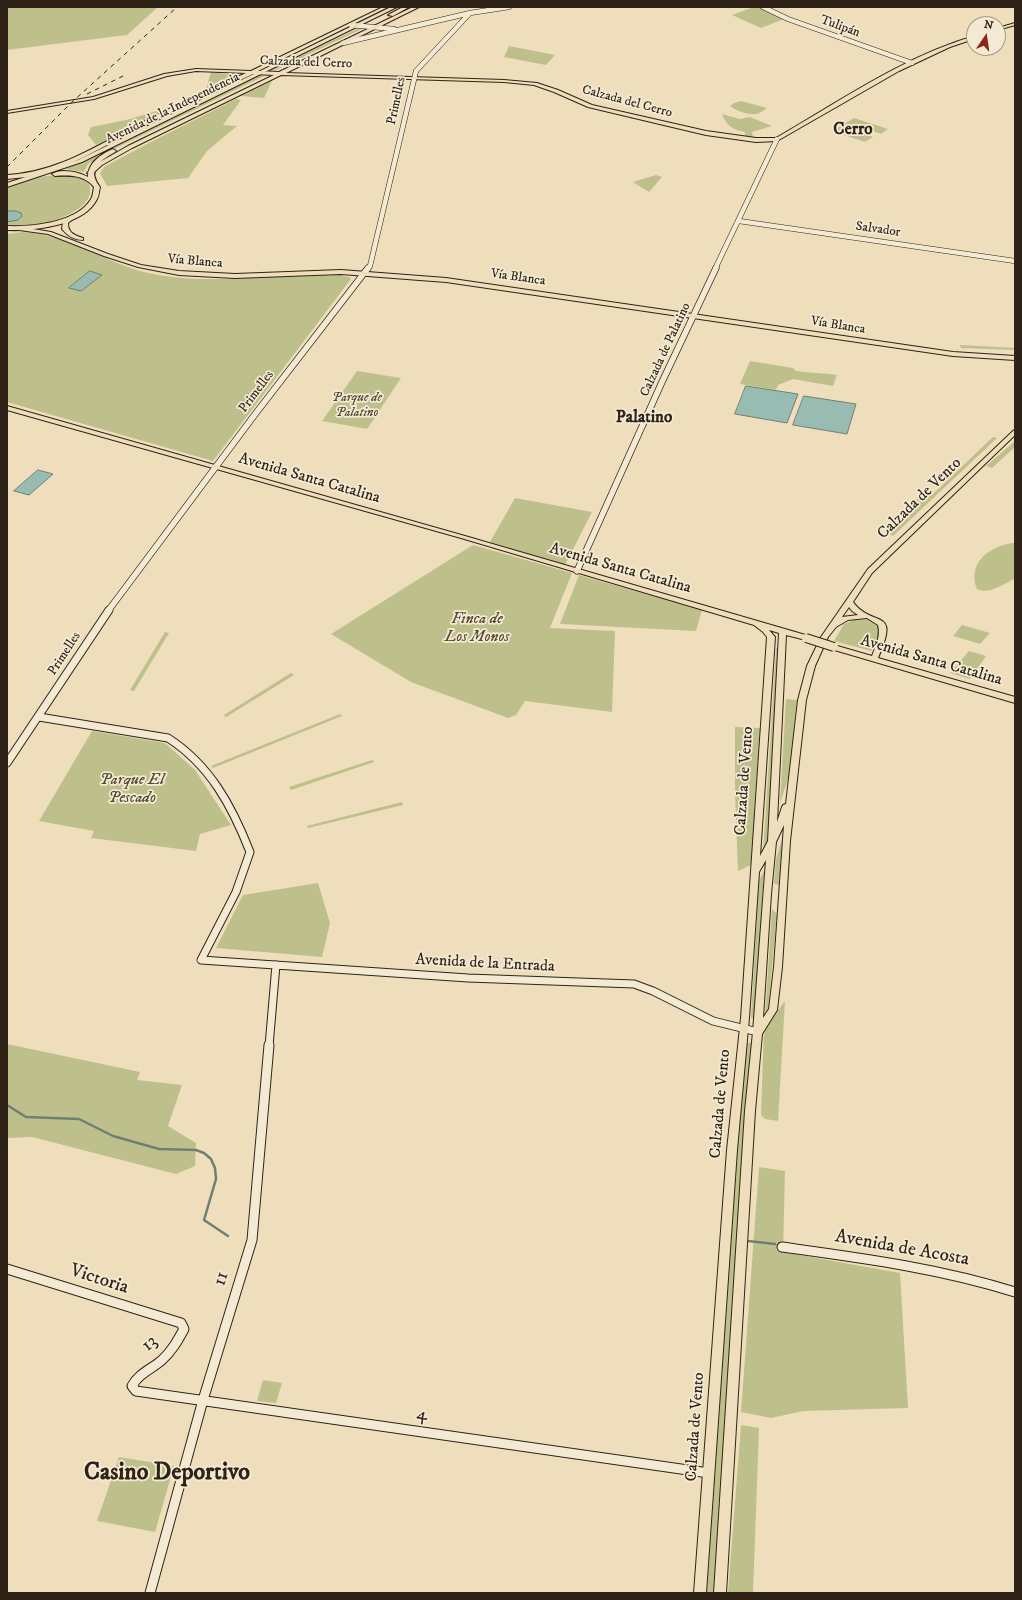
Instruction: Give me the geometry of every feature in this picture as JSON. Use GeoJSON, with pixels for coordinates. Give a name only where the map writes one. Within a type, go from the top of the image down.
{"type":"FeatureCollection","features":[{"type":"Feature","properties":{"kind":"highway"},"geometry":{"type":"LineString","coordinates":[[7,185],[26,177],[76,163],[116,142],[395,7]]}},
{"type":"Feature","properties":{"kind":"highway","name":"Avenida de la Independencia"},"geometry":{"type":"LineString","coordinates":[[90,173],[94,164],[112,151],[272,73],[373,26],[407,7]]}},
{"type":"Feature","properties":{"kind":"highway"},"geometry":{"type":"LineString","coordinates":[[190,102],[216,94]]}},
{"type":"Feature","properties":{"kind":"highway"},"geometry":{"type":"LineString","coordinates":[[116,142],[147,122]]}},
{"type":"Feature","properties":{"kind":"highway"},"geometry":{"type":"LineString","coordinates":[[7,230],[43,226],[72,217],[84,210],[94,199],[97,189],[90,173]]}},
{"type":"Feature","properties":{"kind":"highway"},"geometry":{"type":"LineString","coordinates":[[26,177],[45,174],[72,174],[84,177],[93,182]]}},
{"type":"Feature","properties":{"kind":"main road"},"geometry":{"type":"LineString","coordinates":[[7,177],[26,177],[70,161],[147,122],[386,7]]}},
{"type":"Feature","properties":{"kind":"main road","name":"Avenida de la Independencia"},"geometry":{"type":"LineString","coordinates":[[90,173],[100,164],[344,43],[373,26],[386,22],[417,7]]}},
{"type":"Feature","properties":{"kind":"main road"},"geometry":{"type":"LineString","coordinates":[[386,22],[386,26],[390,29]]}},
{"type":"Feature","properties":{"kind":"main road"},"geometry":{"type":"LineString","coordinates":[[776,141],[912,63],[931,53],[966,40]]}},
{"type":"Feature","properties":{"kind":"main road","name":"Calzada del Cerro"},"geometry":{"type":"LineString","coordinates":[[7,112],[88,99],[174,74],[205,70],[280,74],[504,81],[535,84],[556,91],[590,106],[706,133],[776,141]]}},
{"type":"Feature","properties":{"kind":"main road"},"geometry":{"type":"LineString","coordinates":[[231,71],[237,74],[238,78]]}},
{"type":"Feature","properties":{"kind":"main road","name":"Vía Blanca"},"geometry":{"type":"LineString","coordinates":[[72,217],[66,221],[64,226],[70,235],[115,253],[162,266],[222,272],[306,269],[366,271],[473,283],[947,349],[1015,353]]}},
{"type":"Feature","properties":{"kind":"main road","name":"Vía Blanca"},"geometry":{"type":"LineString","coordinates":[[21,229],[49,234],[140,266],[179,273],[234,276],[366,271]]}},
{"type":"Feature","properties":{"kind":"main road","name":"Vía Blanca"},"geometry":{"type":"LineString","coordinates":[[695,314],[945,353],[1015,358]]}},
{"type":"Feature","properties":{"kind":"main road","name":"Avenida Santa Catalina"},"geometry":{"type":"LineString","coordinates":[[7,404],[1015,700]]}},
{"type":"Feature","properties":{"kind":"main road","name":"Avenida Santa Catalina"},"geometry":{"type":"LineString","coordinates":[[7,408],[208,466],[216,466]]}},
{"type":"Feature","properties":{"kind":"main road","name":"Calzada de Vento"},"geometry":{"type":"LineString","coordinates":[[758,1032],[773,1010],[778,967],[786,841],[802,700],[806,680],[811,666],[832,626],[870,571],[889,551],[1015,432]]}},
{"type":"Feature","properties":{"kind":"main road"},"geometry":{"type":"LineString","coordinates":[[849,602],[851,608],[878,619],[881,623],[884,634],[874,658]]}},
{"type":"Feature","properties":{"kind":"main road"},"geometry":{"type":"LineString","coordinates":[[832,626],[846,618],[858,617],[874,620],[883,628]]}},
{"type":"Feature","properties":{"kind":"main road"},"geometry":{"type":"LineString","coordinates":[[757,624],[766,630],[771,636],[778,632],[783,632]]}},
{"type":"Feature","properties":{"kind":"main road","name":"Calzada de Vento"},"geometry":{"type":"LineString","coordinates":[[720,1593],[750,1111],[758,1032],[772,841],[783,632]]}},
{"type":"Feature","properties":{"kind":"main road","name":"Calzada de Vento"},"geometry":{"type":"LineString","coordinates":[[700,1593],[732,1150],[744,1030],[771,636]]}},
{"type":"Feature","properties":{"kind":"main road"},"geometry":{"type":"LineString","coordinates":[[755,872],[783,818],[794,779]]}},
{"type":"Feature","properties":{"kind":"street"},"geometry":{"type":"LineString","coordinates":[[344,43],[470,14],[509,7]]}},
{"type":"Feature","properties":{"kind":"street","name":"Tulipán"},"geometry":{"type":"LineString","coordinates":[[763,7],[788,19],[912,63]]}},
{"type":"Feature","properties":{"kind":"street","name":"Primelles"},"geometry":{"type":"LineString","coordinates":[[7,763],[106,614],[216,466],[370,266],[415,78],[419,68],[470,14]]}},
{"type":"Feature","properties":{"kind":"street"},"geometry":{"type":"LineString","coordinates":[[351,25],[373,26],[390,29],[408,28]]}},
{"type":"Feature","properties":{"kind":"street","name":"Calzada de Palatino"},"geometry":{"type":"LineString","coordinates":[[577,571],[662,382],[776,141]]}},
{"type":"Feature","properties":{"kind":"street","name":"Salvador"},"geometry":{"type":"LineString","coordinates":[[739,221],[1015,261]]}},
{"type":"Feature","properties":{"kind":"street","name":"Avenida de la Entrada"},"geometry":{"type":"LineString","coordinates":[[39,717],[168,738],[177,743],[206,770],[234,814],[250,852],[236,892],[201,960],[468,978],[634,984],[646,987],[661,994],[706,1019],[720,1024],[758,1032]]}},
{"type":"Feature","properties":{"kind":"street","name":"11"},"geometry":{"type":"LineString","coordinates":[[150,1593],[203,1400],[252,1240],[276,965]]}},
{"type":"Feature","properties":{"kind":"street","name":"Avenida de Acosta"},"geometry":{"type":"LineString","coordinates":[[782,1247],[908,1266],[967,1277],[982,1280],[1015,1292]]}},
{"type":"Feature","properties":{"kind":"street","name":"Victoria"},"geometry":{"type":"LineString","coordinates":[[7,1269],[181,1323]]}},
{"type":"Feature","properties":{"kind":"street","name":"13"},"geometry":{"type":"LineString","coordinates":[[132,1386],[139,1375],[161,1361],[171,1350],[184,1329],[181,1323]]}},
{"type":"Feature","properties":{"kind":"street","name":"4"},"geometry":{"type":"LineString","coordinates":[[132,1386],[136,1391],[145,1394],[203,1400],[708,1473]]}},
{"type":"Feature","properties":{"kind":"green space"},"geometry":{"type":"Polygon","coordinates":[[[7,7],[158,7],[127,35],[7,50],[7,7]]]}},
{"type":"Feature","properties":{"kind":"green space"},"geometry":{"type":"Polygon","coordinates":[[[754,7],[760,7],[784,19],[761,28],[732,15],[754,7]]]}},
{"type":"Feature","properties":{"kind":"green space"},"geometry":{"type":"Polygon","coordinates":[[[361,27],[366,27],[278,69],[268,71],[361,27]]]}},
{"type":"Feature","properties":{"kind":"green space"},"geometry":{"type":"Polygon","coordinates":[[[509,46],[555,55],[546,65],[504,57],[509,46]]]}},
{"type":"Feature","properties":{"kind":"green space"},"geometry":{"type":"Polygon","coordinates":[[[211,72],[233,75],[234,77],[206,89],[211,72]]]}},
{"type":"Feature","properties":{"kind":"green space"},"geometry":{"type":"Polygon","coordinates":[[[259,75],[264,76],[114,149],[88,164],[84,172],[65,169],[89,160],[259,75]]]}},
{"type":"Feature","properties":{"kind":"green space"},"geometry":{"type":"Polygon","coordinates":[[[270,76],[272,77],[118,150],[137,140],[270,76]]]}},
{"type":"Feature","properties":{"kind":"green space"},"geometry":{"type":"Polygon","coordinates":[[[272,81],[264,98],[241,96],[272,81]]]}},
{"type":"Feature","properties":{"kind":"green space"},"geometry":{"type":"Polygon","coordinates":[[[236,99],[241,100],[223,125],[237,126],[207,151],[188,178],[107,186],[100,173],[104,167],[236,99]]]}},
{"type":"Feature","properties":{"kind":"green space"},"geometry":{"type":"Polygon","coordinates":[[[741,101],[767,108],[760,113],[748,114],[736,110],[730,106],[741,101]]]}},
{"type":"Feature","properties":{"kind":"green space"},"geometry":{"type":"Polygon","coordinates":[[[177,105],[96,145],[88,135],[91,127],[126,120],[177,105]]]}},
{"type":"Feature","properties":{"kind":"green space"},"geometry":{"type":"Polygon","coordinates":[[[722,114],[740,119],[750,117],[772,126],[752,132],[753,137],[745,136],[745,132],[737,130],[728,124],[722,114]]]}},
{"type":"Feature","properties":{"kind":"green space"},"geometry":{"type":"Polygon","coordinates":[[[854,118],[888,129],[881,134],[866,129],[860,132],[873,137],[865,142],[832,131],[854,118]]]}},
{"type":"Feature","properties":{"kind":"green space"},"geometry":{"type":"Polygon","coordinates":[[[61,175],[81,178],[89,184],[90,193],[87,201],[81,207],[72,213],[52,221],[32,226],[7,225],[7,187],[35,177],[61,175]]]}},
{"type":"Feature","properties":{"kind":"green space"},"geometry":{"type":"Polygon","coordinates":[[[656,175],[662,177],[649,192],[633,182],[656,175]]]}},
{"type":"Feature","properties":{"kind":"green space"},"geometry":{"type":"Polygon","coordinates":[[[23,232],[54,238],[129,267],[159,275],[190,279],[206,279],[339,275],[349,277],[351,279],[213,461],[7,402],[7,234],[23,232]]]}},
{"type":"Feature","properties":{"kind":"green space"},"geometry":{"type":"Polygon","coordinates":[[[960,345],[1015,348],[1014,350],[961,348],[960,345]]]}},
{"type":"Feature","properties":{"kind":"green space"},"geometry":{"type":"Polygon","coordinates":[[[750,361],[793,368],[796,371],[837,375],[833,386],[793,379],[778,385],[776,390],[740,384],[750,361]]]}},
{"type":"Feature","properties":{"kind":"green space","name":"Parque de Palatino"},"geometry":{"type":"Polygon","coordinates":[[[357,371],[401,378],[367,429],[322,421],[357,371]]]}},
{"type":"Feature","properties":{"kind":"green space"},"geometry":{"type":"Polygon","coordinates":[[[993,437],[997,438],[893,536],[885,531],[894,523],[891,519],[907,508],[915,507],[919,493],[932,495],[993,437]]]}},
{"type":"Feature","properties":{"kind":"green space"},"geometry":{"type":"Polygon","coordinates":[[[1015,441],[1015,447],[992,468],[986,466],[1015,441]]]}},
{"type":"Feature","properties":{"kind":"green space"},"geometry":{"type":"Polygon","coordinates":[[[515,498],[592,512],[565,565],[490,542],[515,498]]]}},
{"type":"Feature","properties":{"kind":"green space"},"geometry":{"type":"Polygon","coordinates":[[[1015,543],[1014,579],[991,590],[986,591],[977,589],[975,572],[977,565],[982,558],[995,548],[1015,543]]]}},
{"type":"Feature","properties":{"kind":"green space","name":"Finca de Los Monos"},"geometry":{"type":"Polygon","coordinates":[[[473,545],[572,573],[550,628],[615,631],[612,712],[525,701],[516,715],[508,718],[411,682],[331,634],[473,545]]]}},
{"type":"Feature","properties":{"kind":"green space"},"geometry":{"type":"Polygon","coordinates":[[[579,575],[702,610],[696,631],[560,624],[579,575]]]}},
{"type":"Feature","properties":{"kind":"green space"},"geometry":{"type":"Polygon","coordinates":[[[857,619],[869,620],[878,626],[878,640],[876,646],[871,651],[834,641],[844,624],[857,619]]]}},
{"type":"Feature","properties":{"kind":"green space"},"geometry":{"type":"Polygon","coordinates":[[[962,625],[990,633],[980,644],[953,636],[962,625]]]}},
{"type":"Feature","properties":{"kind":"green space"},"geometry":{"type":"Polygon","coordinates":[[[165,632],[169,633],[134,691],[130,690],[165,632]]]}},
{"type":"Feature","properties":{"kind":"green space"},"geometry":{"type":"Polygon","coordinates":[[[778,645],[768,841],[763,854],[776,649],[778,645]]]}},
{"type":"Feature","properties":{"kind":"green space"},"geometry":{"type":"Polygon","coordinates":[[[969,651],[986,656],[970,679],[950,673],[969,651]]]}},
{"type":"Feature","properties":{"kind":"green space"},"geometry":{"type":"Polygon","coordinates":[[[291,673],[294,675],[226,717],[224,715],[291,673]]]}},
{"type":"Feature","properties":{"kind":"green space"},"geometry":{"type":"Polygon","coordinates":[[[786,699],[797,700],[789,776],[780,803],[786,699]]]}},
{"type":"Feature","properties":{"kind":"green space"},"geometry":{"type":"Polygon","coordinates":[[[340,714],[342,716],[213,768],[211,766],[340,714]]]}},
{"type":"Feature","properties":{"kind":"green space"},"geometry":{"type":"Polygon","coordinates":[[[735,727],[760,728],[751,865],[738,871],[735,793],[735,727]]]}},
{"type":"Feature","properties":{"kind":"green space","name":"Parque El Pescado"},"geometry":{"type":"Polygon","coordinates":[[[92,731],[165,743],[195,770],[231,825],[200,834],[196,851],[91,838],[94,831],[39,821],[92,731]]]}},
{"type":"Feature","properties":{"kind":"green space"},"geometry":{"type":"Polygon","coordinates":[[[372,760],[374,762],[291,790],[289,787],[372,760]]]}},
{"type":"Feature","properties":{"kind":"green space"},"geometry":{"type":"Polygon","coordinates":[[[402,802],[403,805],[308,828],[307,826],[402,802]]]}},
{"type":"Feature","properties":{"kind":"green space"},"geometry":{"type":"Polygon","coordinates":[[[782,839],[780,886],[774,883],[776,859],[782,839]]]}},
{"type":"Feature","properties":{"kind":"green space"},"geometry":{"type":"Polygon","coordinates":[[[764,871],[756,1018],[751,1018],[759,880],[764,871]]]}},
{"type":"Feature","properties":{"kind":"green space"},"geometry":{"type":"Polygon","coordinates":[[[318,883],[330,923],[322,957],[216,948],[243,895],[318,883]]]}},
{"type":"Feature","properties":{"kind":"green space"},"geometry":{"type":"Polygon","coordinates":[[[772,909],[777,914],[768,1010],[765,1016],[772,909]]]}},
{"type":"Feature","properties":{"kind":"green space"},"geometry":{"type":"Polygon","coordinates":[[[785,1001],[778,1121],[765,1119],[761,1115],[764,1029],[785,1001]]]}},
{"type":"Feature","properties":{"kind":"green space"},"geometry":{"type":"Polygon","coordinates":[[[751,1043],[752,1045],[716,1593],[706,1593],[744,1056],[746,1044],[751,1043]]]}},
{"type":"Feature","properties":{"kind":"green space"},"geometry":{"type":"Polygon","coordinates":[[[7,1044],[140,1072],[137,1080],[182,1085],[168,1126],[196,1143],[195,1166],[176,1174],[32,1137],[7,1138],[7,1044]]]}},
{"type":"Feature","properties":{"kind":"green space"},"geometry":{"type":"Polygon","coordinates":[[[759,1167],[785,1171],[783,1252],[900,1273],[908,1408],[803,1411],[771,1418],[741,1412],[759,1167]]]}},
{"type":"Feature","properties":{"kind":"green space"},"geometry":{"type":"Polygon","coordinates":[[[263,1380],[282,1383],[276,1403],[257,1401],[263,1380]]]}},
{"type":"Feature","properties":{"kind":"green space"},"geometry":{"type":"Polygon","coordinates":[[[741,1425],[759,1428],[753,1593],[728,1593],[741,1425]]]}},
{"type":"Feature","properties":{"kind":"green space"},"geometry":{"type":"Polygon","coordinates":[[[119,1457],[174,1466],[155,1532],[97,1521],[119,1457]]]}},
{"type":"Feature","properties":{"kind":"water"},"geometry":{"type":"Polygon","coordinates":[[[7,211],[16,211],[21,213],[22,216],[18,220],[7,222],[7,211]]]}},
{"type":"Feature","properties":{"kind":"water"},"geometry":{"type":"Polygon","coordinates":[[[90,271],[102,275],[81,291],[69,288],[90,271]]]}},
{"type":"Feature","properties":{"kind":"water"},"geometry":{"type":"Polygon","coordinates":[[[746,386],[798,394],[787,423],[735,414],[746,386]]]}},
{"type":"Feature","properties":{"kind":"water"},"geometry":{"type":"Polygon","coordinates":[[[804,396],[856,404],[847,434],[793,425],[804,396]]]}},
{"type":"Feature","properties":{"kind":"water"},"geometry":{"type":"Polygon","coordinates":[[[38,470],[53,474],[29,495],[14,491],[38,470]]]}},
{"type":"Feature","properties":{"kind":"waterway"},"geometry":{"type":"LineString","coordinates":[[7,1105],[26,1117],[79,1119],[113,1136],[159,1149],[196,1150],[204,1153],[211,1159],[215,1168],[216,1179],[204,1220],[228,1236]]}},
{"type":"Feature","properties":{"kind":"waterway"},"geometry":{"type":"LineString","coordinates":[[748,1241],[775,1244]]}},
{"type":"Feature","properties":{"kind":"railway"},"geometry":{"type":"LineString","coordinates":[[7,167],[71,103],[177,7]]}},
{"type":"Feature","properties":{"kind":"railway"},"geometry":{"type":"LineString","coordinates":[[87,94],[123,76]]}},
{"type":"Feature","properties":{"kind":"district","name":"Cerro"},"geometry":{"type":"Point","coordinates":[853,130]}},
{"type":"Feature","properties":{"kind":"district","name":"Palatino"},"geometry":{"type":"Point","coordinates":[644,418]}},
{"type":"Feature","properties":{"kind":"district","name":"Casino Deportivo"},"geometry":{"type":"Point","coordinates":[167,1474]}}]}
